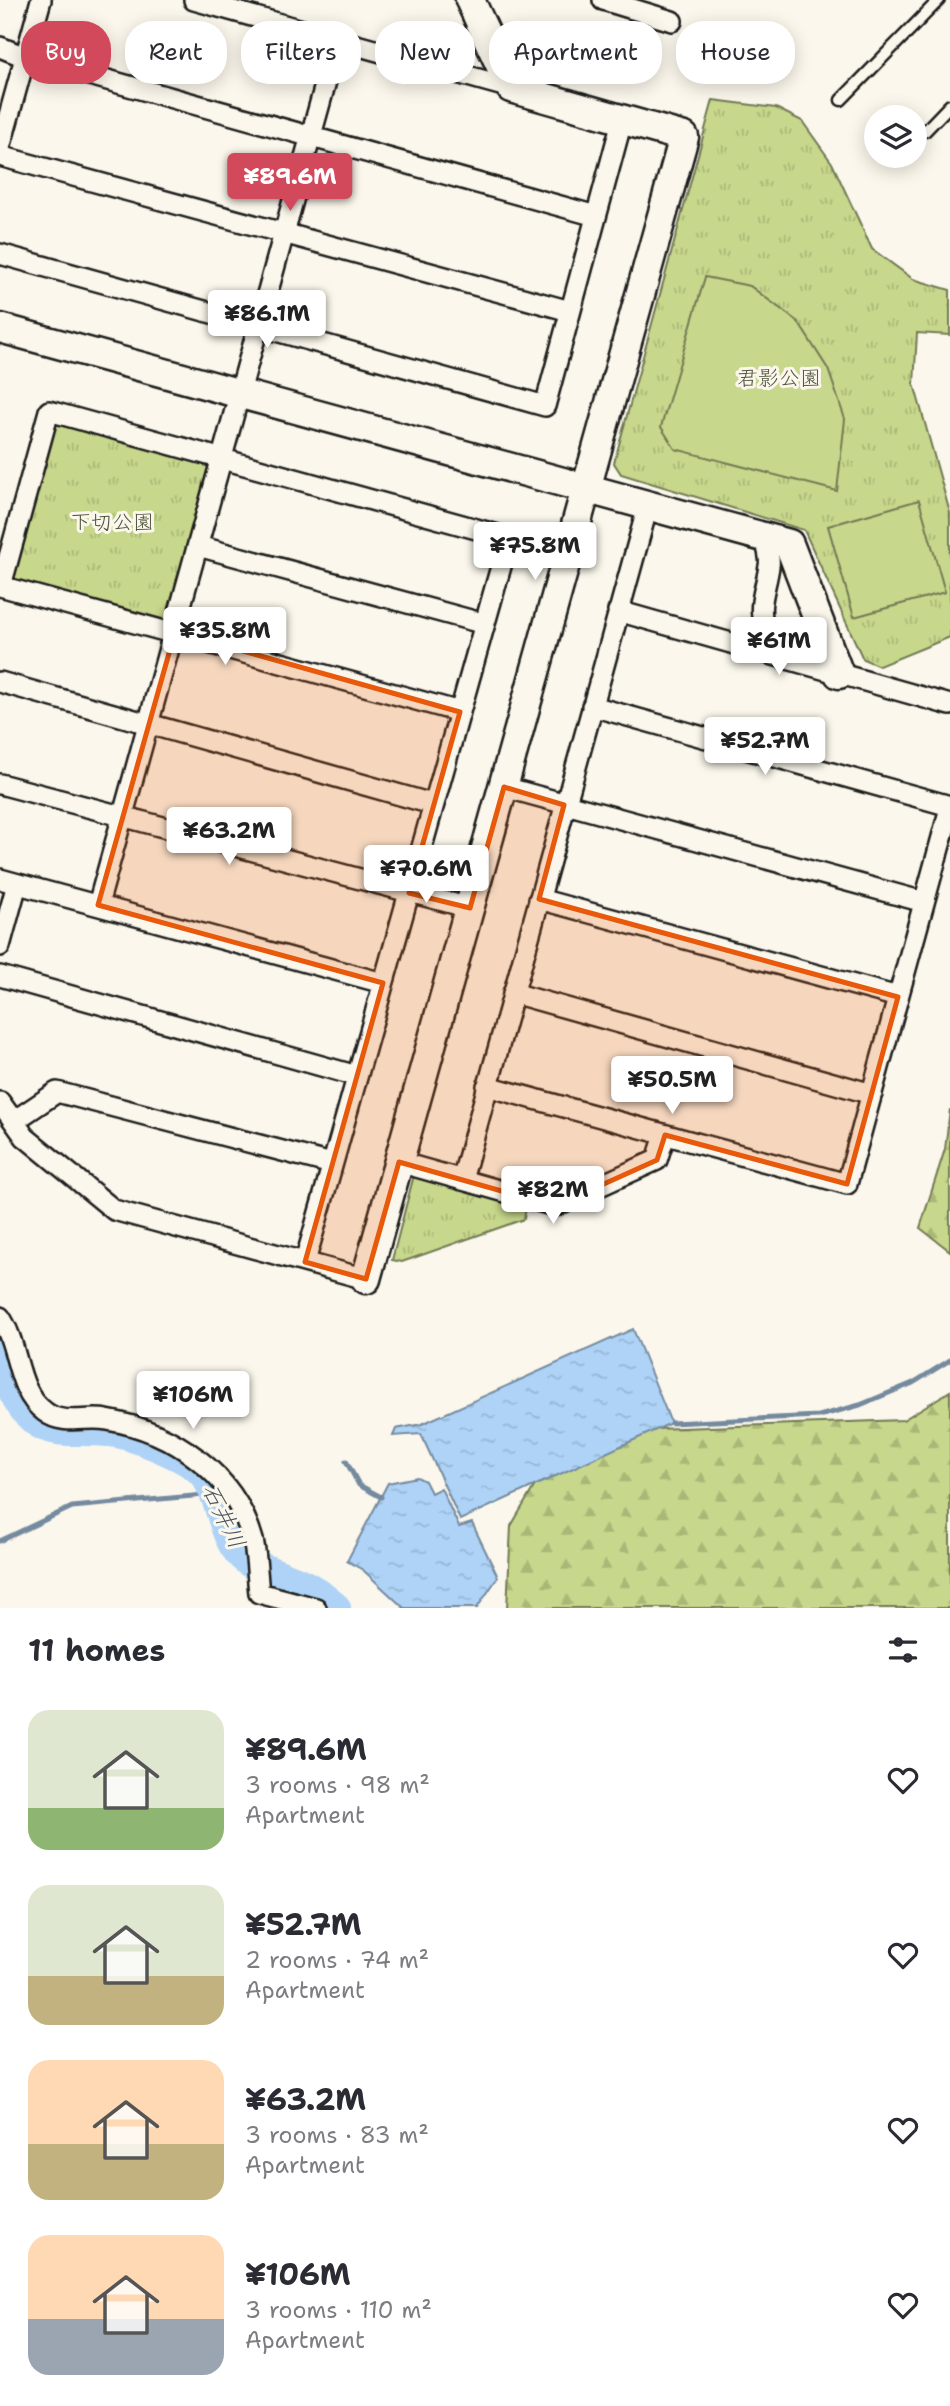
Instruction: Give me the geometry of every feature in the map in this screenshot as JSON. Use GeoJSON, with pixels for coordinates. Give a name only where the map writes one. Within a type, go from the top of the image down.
{"type":"FeatureCollection","features":[{"type":"Feature","properties":{"kind":"street"},"geometry":{"type":"LineString","coordinates":[[35,21],[41,0]]}},
{"type":"Feature","properties":{"kind":"street"},"geometry":{"type":"LineString","coordinates":[[194,0],[274,21]]}},
{"type":"Feature","properties":{"kind":"street"},"geometry":{"type":"LineString","coordinates":[[470,0],[511,88]]}},
{"type":"Feature","properties":{"kind":"street"},"geometry":{"type":"LineString","coordinates":[[603,0],[644,6],[672,21]]}},
{"type":"Feature","properties":{"kind":"street"},"geometry":{"type":"LineString","coordinates":[[0,1102],[25,1137],[114,1209],[366,1279],[684,137],[361,45]]}},
{"type":"Feature","properties":{"kind":"street"},"geometry":{"type":"LineString","coordinates":[[0,47],[21,56]]}},
{"type":"Feature","properties":{"kind":"street"},"geometry":{"type":"LineString","coordinates":[[0,148],[21,68]]}},
{"type":"Feature","properties":{"kind":"street"},"geometry":{"type":"LineString","coordinates":[[111,81],[596,216]]}},
{"type":"Feature","properties":{"kind":"street"},"geometry":{"type":"LineString","coordinates":[[98,905],[326,84]]}},
{"type":"Feature","properties":{"kind":"street"},"geometry":{"type":"LineString","coordinates":[[0,254],[545,406],[622,121]]}},
{"type":"Feature","properties":{"kind":"street"},"geometry":{"type":"LineString","coordinates":[[0,156],[570,311]]}},
{"type":"Feature","properties":{"kind":"street"},"geometry":{"type":"LineString","coordinates":[[0,328],[789,544],[839,674]]}},
{"type":"Feature","properties":{"kind":"street"},"geometry":{"type":"LineString","coordinates":[[305,1262],[432,804],[460,712],[509,538],[49,411],[0,586],[460,712]]}},
{"type":"Feature","properties":{"kind":"street"},"geometry":{"type":"LineString","coordinates":[[461,1180],[648,506]]}},
{"type":"Feature","properties":{"kind":"street"},"geometry":{"type":"LineString","coordinates":[[765,537],[770,563],[761,594],[760,614],[764,628],[779,636],[798,635],[820,620]]}},
{"type":"Feature","properties":{"kind":"street"},"geometry":{"type":"LineString","coordinates":[[198,546],[485,624]]}},
{"type":"Feature","properties":{"kind":"street"},"geometry":{"type":"LineString","coordinates":[[618,611],[950,705]]}},
{"type":"Feature","properties":{"kind":"street"},"geometry":{"type":"LineString","coordinates":[[0,682],[432,804]]}},
{"type":"Feature","properties":{"kind":"street"},"geometry":{"type":"LineString","coordinates":[[487,1086],[847,1184],[872,1094],[950,807],[592,706]]}},
{"type":"Feature","properties":{"kind":"street"},"geometry":{"type":"LineString","coordinates":[[0,783],[470,908]]}},
{"type":"Feature","properties":{"kind":"street"},"geometry":{"type":"LineString","coordinates":[[504,787],[924,902]]}},
{"type":"Feature","properties":{"kind":"street"},"geometry":{"type":"LineString","coordinates":[[0,946],[8,882],[383,983]]}},
{"type":"Feature","properties":{"kind":"street"},"geometry":{"type":"LineString","coordinates":[[539,900],[898,997]]}},
{"type":"Feature","properties":{"kind":"street"},"geometry":{"type":"LineString","coordinates":[[0,976],[357,1076]]}},
{"type":"Feature","properties":{"kind":"street"},"geometry":{"type":"LineString","coordinates":[[513,993],[872,1094]]}},
{"type":"Feature","properties":{"kind":"street"},"geometry":{"type":"LineString","coordinates":[[13,1121],[57,1092],[332,1164]]}},
{"type":"Feature","properties":{"kind":"street"},"geometry":{"type":"LineString","coordinates":[[399,1161],[555,1206],[657,1160],[666,1135]]}},
{"type":"Feature","properties":{"kind":"street"},"geometry":{"type":"LineString","coordinates":[[0,1317],[13,1343],[24,1384],[32,1399],[46,1413],[58,1420],[106,1419],[143,1430],[199,1457],[216,1472],[232,1496],[253,1539],[258,1593],[316,1608]]}},
{"type":"Feature","properties":{"kind":"lane"},"geometry":{"type":"LineString","coordinates":[[841,100],[939,0]]}},
{"type":"Feature","properties":{"kind":"lane"},"geometry":{"type":"LineString","coordinates":[[927,129],[950,105]]}},
{"type":"Feature","properties":{"kind":"highlighted area"},"geometry":{"type":"Polygon","coordinates":[[[175,632],[460,712],[409,893],[470,908],[504,787],[564,805],[539,899],[898,997],[847,1184],[665,1135],[657,1160],[555,1206],[399,1162],[366,1279],[305,1262],[383,983],[98,905],[175,632]]]}},
{"type":"Feature","properties":{"kind":"green space","name":"君影公園"},"geometry":{"type":"Polygon","coordinates":[[[713,100],[776,108],[802,121],[832,163],[872,249],[913,279],[950,290],[950,335],[917,333],[914,384],[950,513],[950,637],[879,666],[863,659],[804,530],[621,474],[614,463],[713,100]]]}},
{"type":"Feature","properties":{"kind":"green space"},"geometry":{"type":"Polygon","coordinates":[[[705,277],[750,286],[798,322],[828,369],[845,419],[837,491],[675,449],[661,427],[705,277]]]}},
{"type":"Feature","properties":{"kind":"green space","name":"下切公園"},"geometry":{"type":"Polygon","coordinates":[[[63,421],[207,460],[213,470],[171,618],[161,623],[16,583],[10,572],[52,428],[63,421]]]}},
{"type":"Feature","properties":{"kind":"green space"},"geometry":{"type":"Polygon","coordinates":[[[919,500],[945,592],[854,617],[828,526],[919,500]]]}},
{"type":"Feature","properties":{"kind":"green space"},"geometry":{"type":"Polygon","coordinates":[[[950,1109],[950,1251],[920,1228],[945,1149],[950,1109]]]}},
{"type":"Feature","properties":{"kind":"green space"},"geometry":{"type":"Polygon","coordinates":[[[415,1171],[527,1201],[524,1219],[402,1262],[392,1260],[415,1171]]]}},
{"type":"Feature","properties":{"kind":"green space"},"geometry":{"type":"Polygon","coordinates":[[[950,1391],[950,1608],[507,1608],[511,1526],[542,1473],[654,1429],[903,1420],[950,1391]]]}},
{"type":"Feature","properties":{"kind":"water"},"geometry":{"type":"Polygon","coordinates":[[[633,1329],[671,1423],[460,1520],[421,1434],[393,1436],[396,1429],[422,1424],[633,1329]]]}},
{"type":"Feature","properties":{"kind":"water"},"geometry":{"type":"Polygon","coordinates":[[[417,1477],[425,1481],[431,1493],[441,1488],[459,1527],[472,1523],[498,1577],[477,1608],[404,1608],[363,1570],[347,1561],[388,1483],[417,1477]]]}},
{"type":"Feature","properties":{"kind":"waterway","name":"石井川"},"geometry":{"type":"LineString","coordinates":[[0,1339],[11,1385],[23,1407],[33,1418],[43,1425],[65,1430],[108,1431],[130,1435],[170,1451],[193,1464],[201,1470],[214,1490],[230,1536],[243,1556],[257,1566],[310,1589],[335,1608]]}},
{"type":"Feature","properties":{"kind":"waterway"},"geometry":{"type":"LineString","coordinates":[[671,1423],[819,1416],[860,1405],[913,1383],[950,1360]]}},
{"type":"Feature","properties":{"kind":"waterway"},"geometry":{"type":"LineString","coordinates":[[346,1461],[359,1485],[381,1497]]}},
{"type":"Feature","properties":{"kind":"waterway"},"geometry":{"type":"LineString","coordinates":[[0,1541],[72,1507],[215,1494]]}}]}
